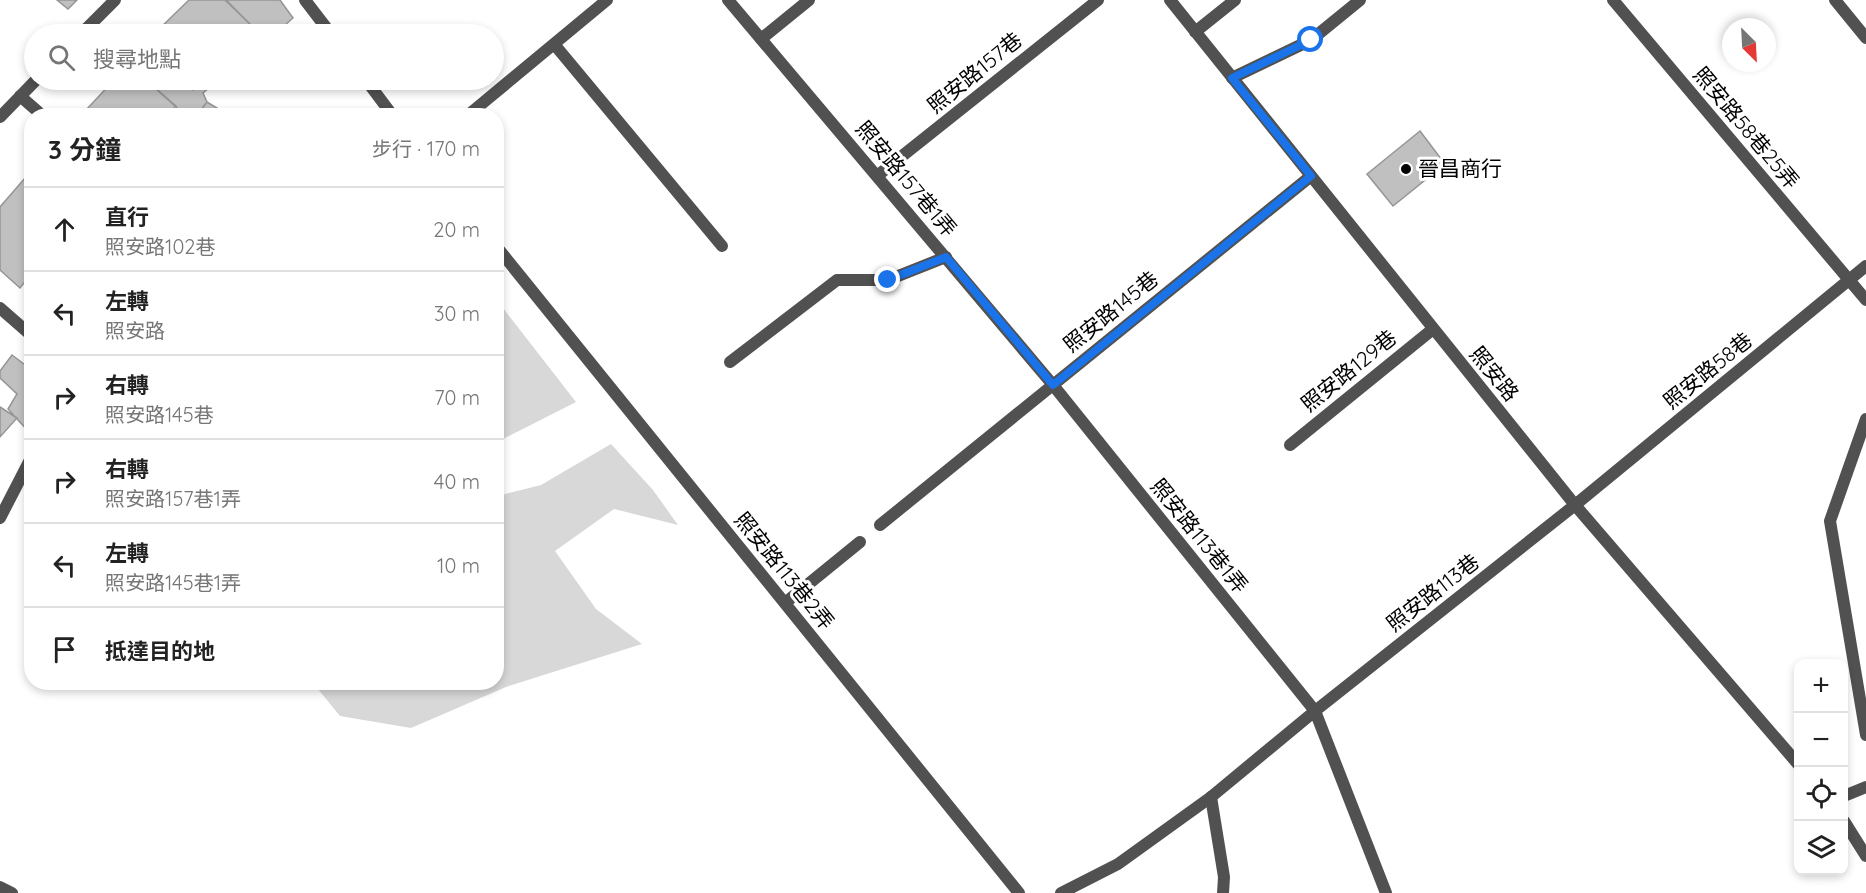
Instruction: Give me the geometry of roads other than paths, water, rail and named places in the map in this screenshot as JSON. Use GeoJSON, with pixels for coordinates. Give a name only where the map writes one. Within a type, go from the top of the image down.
{"type":"FeatureCollection","features":[{"type":"Feature","properties":{"kind":"street"},"geometry":{"type":"LineString","coordinates":[[91,24],[115,0]]}},
{"type":"Feature","properties":{"kind":"street"},"geometry":{"type":"LineString","coordinates":[[305,0],[323,24]]}},
{"type":"Feature","properties":{"kind":"street"},"geometry":{"type":"LineString","coordinates":[[504,85],[607,0]]}},
{"type":"Feature","properties":{"kind":"street","name":"照安路157巷1弄"},"geometry":{"type":"LineString","coordinates":[[728,0],[1053,385]]}},
{"type":"Feature","properties":{"kind":"street"},"geometry":{"type":"LineString","coordinates":[[761,39],[809,0]]}},
{"type":"Feature","properties":{"kind":"street","name":"照安路157巷"},"geometry":{"type":"LineString","coordinates":[[877,177],[1098,0]]}},
{"type":"Feature","properties":{"kind":"street","name":"照安路"},"geometry":{"type":"LineString","coordinates":[[1170,0],[1575,505],[1794,759]]}},
{"type":"Feature","properties":{"kind":"street"},"geometry":{"type":"LineString","coordinates":[[1195,32],[1235,0]]}},
{"type":"Feature","properties":{"kind":"street"},"geometry":{"type":"LineString","coordinates":[[1232,78],[1311,40],[1360,0]]}},
{"type":"Feature","properties":{"kind":"street","name":"照安路58巷25弄"},"geometry":{"type":"LineString","coordinates":[[1613,0],[1866,300]]}},
{"type":"Feature","properties":{"kind":"street"},"geometry":{"type":"LineString","coordinates":[[1835,0],[1866,38]]}},
{"type":"Feature","properties":{"kind":"street"},"geometry":{"type":"LineString","coordinates":[[554,44],[722,246]]}},
{"type":"Feature","properties":{"kind":"street"},"geometry":{"type":"LineString","coordinates":[[0,117],[26,90]]}},
{"type":"Feature","properties":{"kind":"street"},"geometry":{"type":"LineString","coordinates":[[374,90],[387,108]]}},
{"type":"Feature","properties":{"kind":"street"},"geometry":{"type":"LineString","coordinates":[[477,108],[498,90]]}},
{"type":"Feature","properties":{"kind":"street"},"geometry":{"type":"LineString","coordinates":[[20,96],[34,108]]}},
{"type":"Feature","properties":{"kind":"street","name":"照安路145巷"},"geometry":{"type":"LineString","coordinates":[[880,525],[1311,176]]}},
{"type":"Feature","properties":{"kind":"street","name":"照安路113巷2弄"},"geometry":{"type":"LineString","coordinates":[[504,256],[1019,893]]}},
{"type":"Feature","properties":{"kind":"street"},"geometry":{"type":"LineString","coordinates":[[730,362],[837,280],[888,280],[946,257]]}},
{"type":"Feature","properties":{"kind":"street","name":"照安路58巷"},"geometry":{"type":"LineString","coordinates":[[1575,505],[1866,266]]}},
{"type":"Feature","properties":{"kind":"street"},"geometry":{"type":"LineString","coordinates":[[0,308],[24,329]]}},
{"type":"Feature","properties":{"kind":"street","name":"照安路129巷"},"geometry":{"type":"LineString","coordinates":[[1290,445],[1433,328]]}},
{"type":"Feature","properties":{"kind":"street","name":"照安路113巷1弄"},"geometry":{"type":"LineString","coordinates":[[1053,385],[1315,711]]}},
{"type":"Feature","properties":{"kind":"street"},"geometry":{"type":"LineString","coordinates":[[1866,418],[1830,521],[1866,735]]}},
{"type":"Feature","properties":{"kind":"street"},"geometry":{"type":"LineString","coordinates":[[0,518],[24,472]]}},
{"type":"Feature","properties":{"kind":"street","name":"照安路113巷"},"geometry":{"type":"LineString","coordinates":[[1061,893],[1118,864],[1211,797],[1315,711],[1575,505]]}},
{"type":"Feature","properties":{"kind":"street"},"geometry":{"type":"LineString","coordinates":[[784,603],[860,542]]}},
{"type":"Feature","properties":{"kind":"street"},"geometry":{"type":"LineString","coordinates":[[1315,711],[1386,893]]}},
{"type":"Feature","properties":{"kind":"street"},"geometry":{"type":"LineString","coordinates":[[1848,794],[1866,787]]}},
{"type":"Feature","properties":{"kind":"street"},"geometry":{"type":"LineString","coordinates":[[1211,797],[1224,877],[1223,893]]}},
{"type":"Feature","properties":{"kind":"street"},"geometry":{"type":"LineString","coordinates":[[1848,827],[1866,856]]}},
{"type":"Feature","properties":{"kind":"street"},"geometry":{"type":"LineString","coordinates":[[0,887],[12,893]]}},
{"type":"Feature","properties":{"kind":"place","name":"晉昌商行"},"geometry":{"type":"Point","coordinates":[1406,169]}}]}
